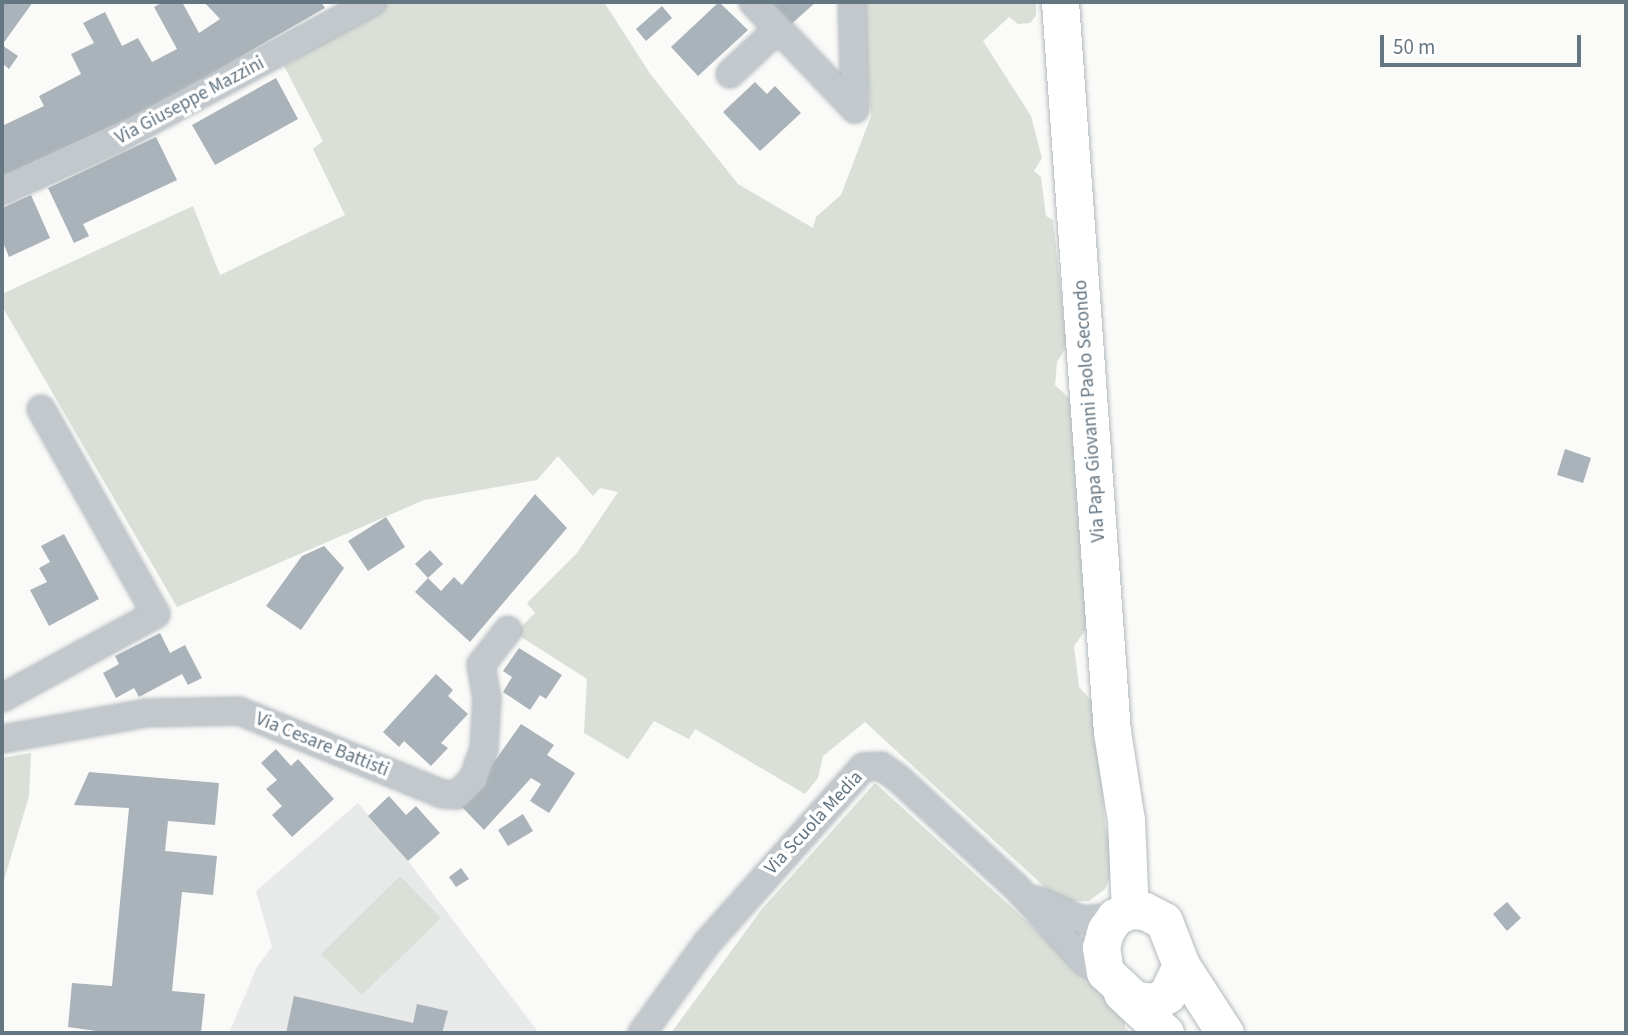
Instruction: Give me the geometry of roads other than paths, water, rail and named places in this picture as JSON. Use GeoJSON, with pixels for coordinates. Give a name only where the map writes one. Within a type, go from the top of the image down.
{"type":"FeatureCollection","features":[{"type":"Feature","properties":{"kind":"main road","name":"Via Papa Giovanni Paolo Secondo"},"geometry":{"type":"LineString","coordinates":[[1060,2],[1112,732],[1126,820],[1136,916]]}},
{"type":"Feature","properties":{"kind":"main road"},"geometry":{"type":"LineString","coordinates":[[1164,1033],[1112,981],[1101,947],[1136,916],[1181,965],[1225,1033]]}},
{"type":"Feature","properties":{"kind":"main road"},"geometry":{"type":"LineString","coordinates":[[1112,981],[1135,1000],[1154,1002],[1167,995],[1181,965]]}},
{"type":"Feature","properties":{"kind":"street","name":"Via Giuseppe Mazzini"},"geometry":{"type":"LineString","coordinates":[[2,191],[117,139],[373,2]]}},
{"type":"Feature","properties":{"kind":"street"},"geometry":{"type":"LineString","coordinates":[[753,2],[855,109],[852,2]]}},
{"type":"Feature","properties":{"kind":"street"},"geometry":{"type":"LineString","coordinates":[[730,74],[778,29]]}},
{"type":"Feature","properties":{"kind":"street"},"geometry":{"type":"LineString","coordinates":[[2,698],[156,614],[41,409]]}},
{"type":"Feature","properties":{"kind":"street","name":"Via Cesare Battisti"},"geometry":{"type":"LineString","coordinates":[[2,739],[147,713],[239,711],[442,794],[457,795],[473,779],[484,749],[487,699],[481,665],[508,630]]}},
{"type":"Feature","properties":{"kind":"street","name":"Via Scuola Media"},"geometry":{"type":"LineString","coordinates":[[642,1033],[707,943],[863,767],[881,766],[900,780],[1014,887]]}},
{"type":"Feature","properties":{"kind":"street"},"geometry":{"type":"LineString","coordinates":[[1014,887],[1057,912],[1082,920],[1136,916]]}},
{"type":"Feature","properties":{"kind":"street"},"geometry":{"type":"LineString","coordinates":[[1014,887],[1085,962],[1112,981]]}}]}
